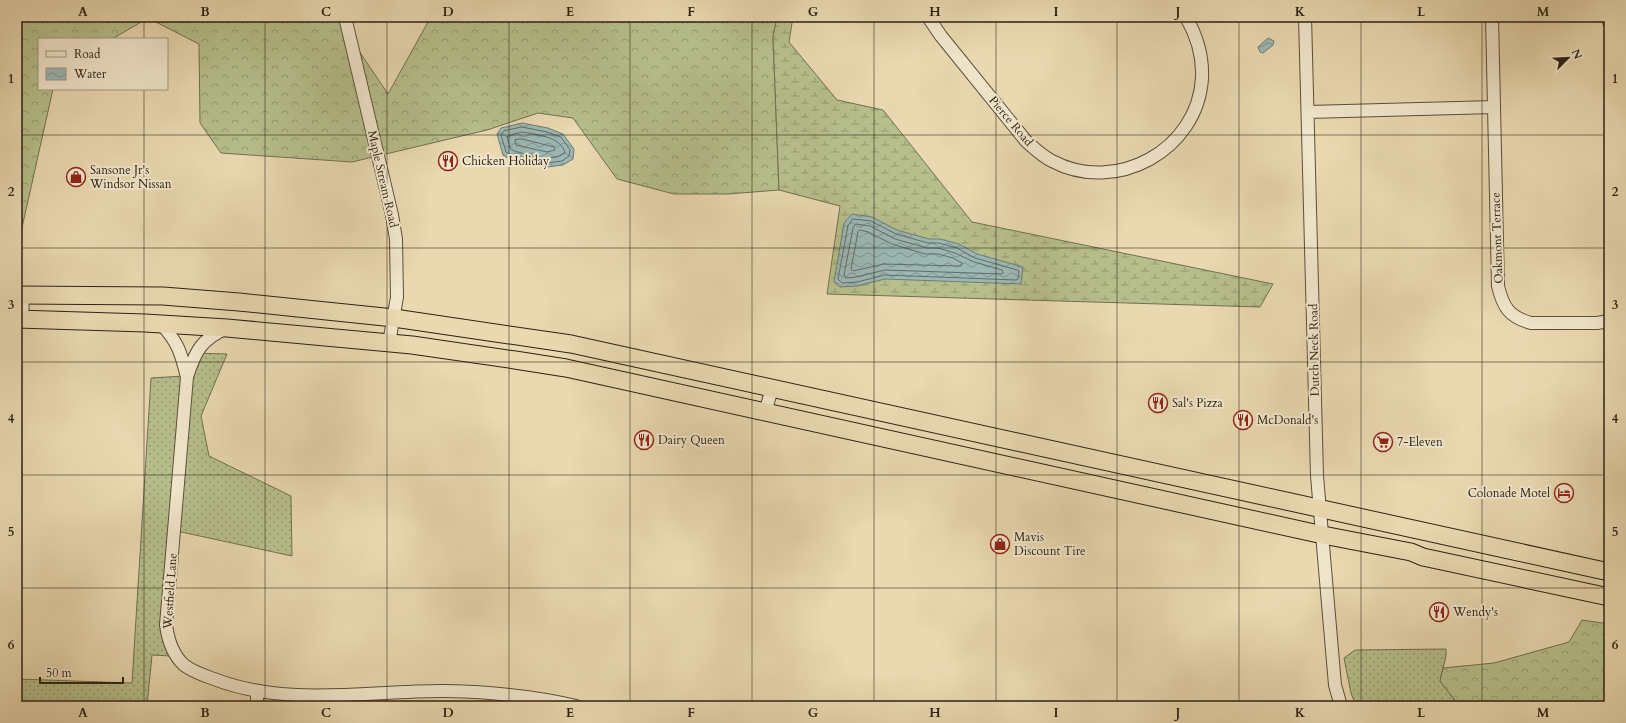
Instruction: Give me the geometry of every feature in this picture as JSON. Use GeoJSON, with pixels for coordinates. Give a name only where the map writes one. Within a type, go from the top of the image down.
{"type":"FeatureCollection","features":[{"type":"Feature","properties":{"kind":"highway"},"geometry":{"type":"LineString","coordinates":[[20,295],[163,296],[394,318],[571,344],[1609,572]]}},
{"type":"Feature","properties":{"kind":"highway"},"geometry":{"type":"LineString","coordinates":[[20,319],[227,328],[390,343],[566,368],[1323,535],[1411,552],[1423,557],[1609,597]]}},
{"type":"Feature","properties":{"kind":"street","name":"Maple Stream Road"},"geometry":{"type":"LineString","coordinates":[[345,17],[392,214],[396,239],[397,297],[390,343]]}},
{"type":"Feature","properties":{"kind":"street","name":"Pierce Road"},"geometry":{"type":"LineString","coordinates":[[928,17],[941,36],[1021,134],[1039,153],[1052,161],[1069,168],[1086,172],[1104,173],[1140,165],[1154,157],[1168,147],[1180,135],[1189,122],[1200,92],[1202,62],[1200,48],[1195,32],[1186,17]]}},
{"type":"Feature","properties":{"kind":"street","name":"Dutch Neck Road"},"geometry":{"type":"LineString","coordinates":[[1305,17],[1317,476],[1334,685],[1341,706]]}},
{"type":"Feature","properties":{"kind":"street","name":"Oakmont Terrace"},"geometry":{"type":"LineString","coordinates":[[1492,17],[1498,286],[1501,299],[1506,308],[1513,315],[1521,320],[1531,323],[1596,323],[1609,321]]}},
{"type":"Feature","properties":{"kind":"street"},"geometry":{"type":"LineString","coordinates":[[1608,17],[1609,22]]}},
{"type":"Feature","properties":{"kind":"street"},"geometry":{"type":"LineString","coordinates":[[1308,112],[1494,107]]}},
{"type":"Feature","properties":{"kind":"street"},"geometry":{"type":"LineString","coordinates":[[20,295],[20,319]]}},
{"type":"Feature","properties":{"kind":"street","name":"Westfield Lane"},"geometry":{"type":"LineString","coordinates":[[162,324],[171,334],[179,348],[187,377]]}},
{"type":"Feature","properties":{"kind":"street","name":"Westfield Lane"},"geometry":{"type":"LineString","coordinates":[[227,328],[216,333],[194,355],[187,377],[166,625],[170,646],[176,657],[193,671],[230,686],[282,695],[373,700],[446,691],[486,692],[525,696],[576,706]]}},
{"type":"Feature","properties":{"kind":"street"},"geometry":{"type":"LineString","coordinates":[[765,412],[772,388]]}},
{"type":"Feature","properties":{"kind":"street"},"geometry":{"type":"LineString","coordinates":[[257,691],[257,706]]}},
{"type":"Feature","properties":{"kind":"green space"},"geometry":{"type":"Polygon","coordinates":[[[17,17],[336,17],[388,94],[428,22],[428,17],[777,17],[773,37],[779,190],[728,194],[674,194],[617,179],[573,118],[538,113],[487,130],[352,162],[221,153],[200,123],[199,44],[148,18],[114,38],[38,38],[38,90],[53,90],[17,250],[17,17]]]}},
{"type":"Feature","properties":{"kind":"green space"},"geometry":{"type":"Polygon","coordinates":[[[777,17],[793,17],[789,42],[837,100],[883,110],[972,222],[1273,284],[1260,307],[827,294],[840,206],[779,190],[773,37],[777,17]]]}},
{"type":"Feature","properties":{"kind":"green space"},"geometry":{"type":"Polygon","coordinates":[[[190,353],[227,354],[201,416],[209,456],[291,496],[292,556],[172,530],[171,656],[152,655],[147,706],[17,706],[17,679],[132,683],[151,378],[184,376],[190,353]]]}},
{"type":"Feature","properties":{"kind":"green space"},"geometry":{"type":"Polygon","coordinates":[[[1609,396],[1609,505],[1604,397],[1609,396]]]}},
{"type":"Feature","properties":{"kind":"green space"},"geometry":{"type":"Polygon","coordinates":[[[1582,620],[1609,624],[1609,706],[1459,706],[1440,681],[1443,668],[1494,663],[1569,642],[1582,620]]]}},
{"type":"Feature","properties":{"kind":"green space"},"geometry":{"type":"Polygon","coordinates":[[[1446,649],[1446,656],[1440,681],[1459,706],[1356,706],[1351,693],[1344,658],[1355,650],[1446,649]]]}},
{"type":"Feature","properties":{"kind":"water"},"geometry":{"type":"Polygon","coordinates":[[[1268,38],[1274,41],[1273,45],[1263,53],[1260,52],[1258,47],[1268,38]]]}},
{"type":"Feature","properties":{"kind":"water"},"geometry":{"type":"Polygon","coordinates":[[[522,123],[548,128],[563,134],[574,149],[573,159],[563,165],[547,167],[511,160],[503,155],[497,134],[501,128],[522,123]]]}},
{"type":"Feature","properties":{"kind":"water"},"geometry":{"type":"Polygon","coordinates":[[[852,214],[872,217],[897,230],[929,239],[940,239],[959,244],[977,254],[1023,267],[1021,284],[885,279],[857,286],[840,287],[834,282],[844,223],[852,214]]]}},
{"type":"Feature","properties":{"kind":"place","name":"Chicken Holiday"},"geometry":{"type":"Point","coordinates":[448,161]}},
{"type":"Feature","properties":{"kind":"place","name":"Sansone Jr's Windsor Nissan"},"geometry":{"type":"Point","coordinates":[76,177]}},
{"type":"Feature","properties":{"kind":"place","name":"Sal's Pizza"},"geometry":{"type":"Point","coordinates":[1158,403]}},
{"type":"Feature","properties":{"kind":"place","name":"McDonald's"},"geometry":{"type":"Point","coordinates":[1243,420]}},
{"type":"Feature","properties":{"kind":"place","name":"Dairy Queen"},"geometry":{"type":"Point","coordinates":[644,440]}},
{"type":"Feature","properties":{"kind":"place","name":"7-Eleven"},"geometry":{"type":"Point","coordinates":[1383,442]}},
{"type":"Feature","properties":{"kind":"place","name":"Colonade Motel"},"geometry":{"type":"Point","coordinates":[1564,493]}},
{"type":"Feature","properties":{"kind":"place","name":"Mavis Discount Tire"},"geometry":{"type":"Point","coordinates":[1000,544]}},
{"type":"Feature","properties":{"kind":"place","name":"Wendy's"},"geometry":{"type":"Point","coordinates":[1439,612]}}]}
